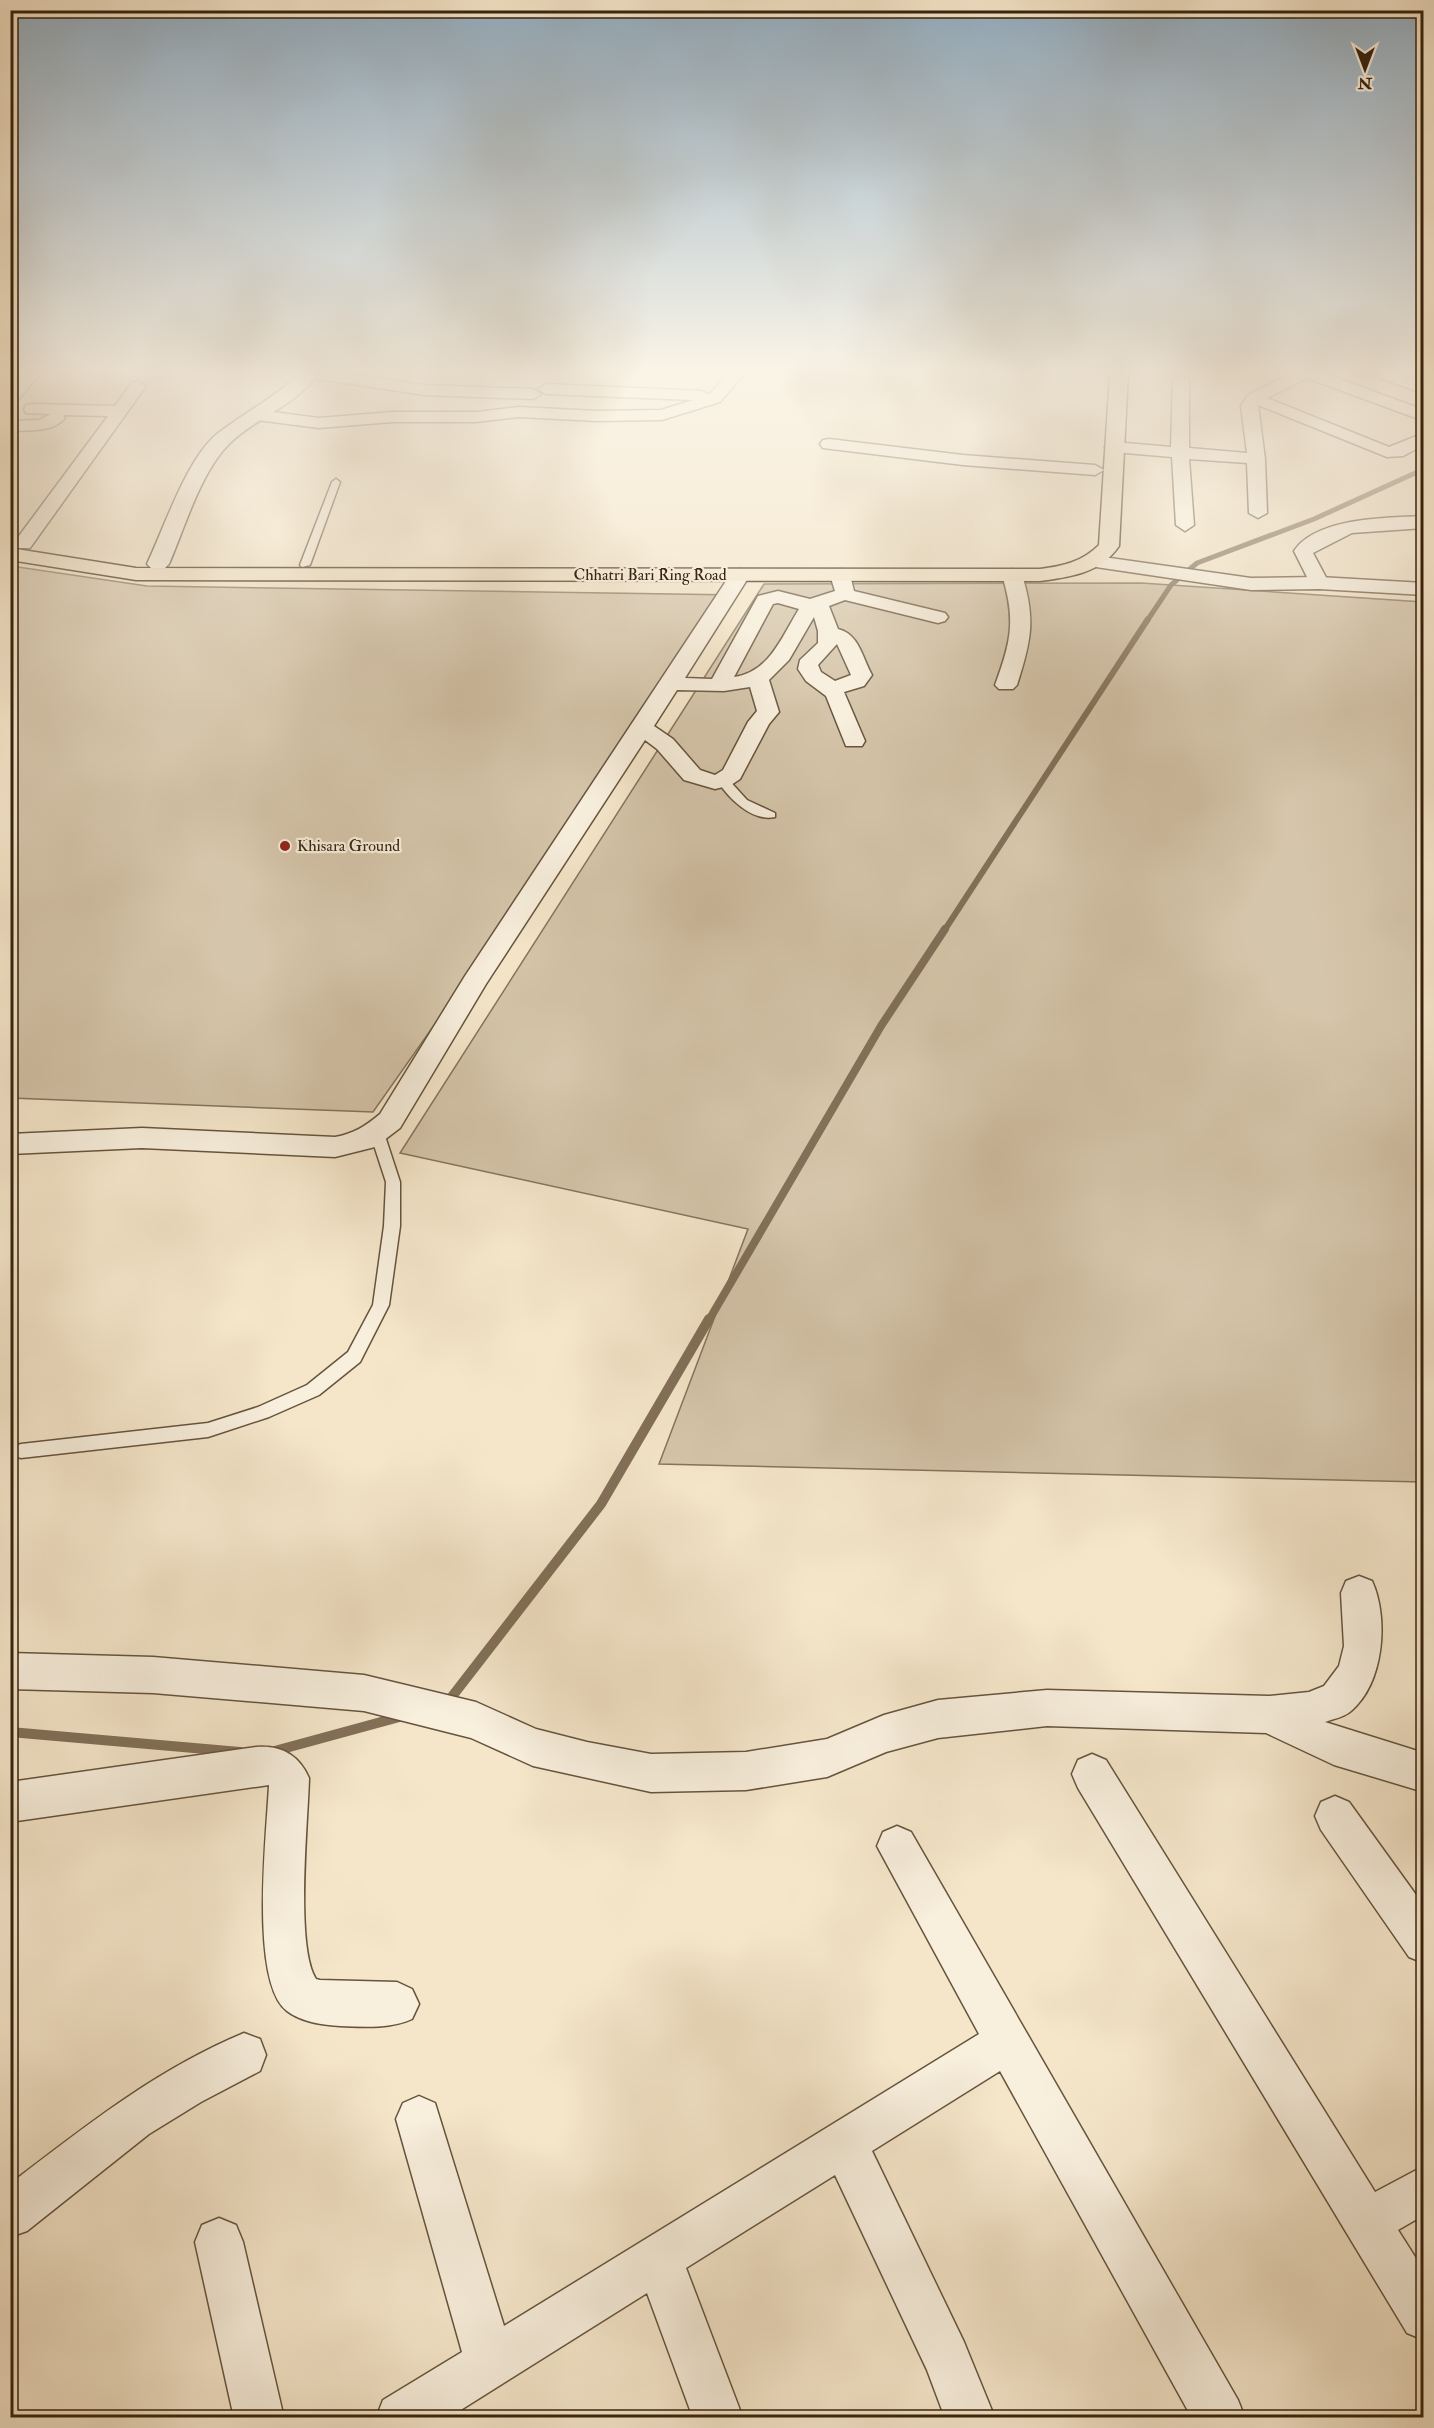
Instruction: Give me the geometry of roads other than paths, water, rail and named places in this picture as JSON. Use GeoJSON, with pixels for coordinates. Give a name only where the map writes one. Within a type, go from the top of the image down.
{"type":"FeatureCollection","features":[{"type":"Feature","properties":{"kind":"main road","name":"Chhatri Bari Ring Road"},"geometry":{"type":"LineString","coordinates":[[15,547],[158,564],[1035,566],[1056,564],[1080,555],[1091,543],[1094,487]]}},
{"type":"Feature","properties":{"kind":"main road"},"geometry":{"type":"LineString","coordinates":[[1096,562],[1109,546],[1112,487]]}},
{"type":"Feature","properties":{"kind":"main road","name":"Chhatri Bari Ring Road"},"geometry":{"type":"LineString","coordinates":[[15,547],[136,574],[740,575],[842,585],[1066,572],[1096,562]]}},
{"type":"Feature","properties":{"kind":"street"},"geometry":{"type":"LineString","coordinates":[[15,547],[61,487]]}},
{"type":"Feature","properties":{"kind":"street"},"geometry":{"type":"LineString","coordinates":[[158,564],[192,487]]}},
{"type":"Feature","properties":{"kind":"street"},"geometry":{"type":"LineString","coordinates":[[1182,487],[1185,525]]}},
{"type":"Feature","properties":{"kind":"street"},"geometry":{"type":"LineString","coordinates":[[1257,487],[1258,513]]}},
{"type":"Feature","properties":{"kind":"street"},"geometry":{"type":"LineString","coordinates":[[1318,583],[1303,551],[1323,536],[1358,524],[1424,522]]}},
{"type":"Feature","properties":{"kind":"street"},"geometry":{"type":"LineString","coordinates":[[1096,562],[1251,584],[1318,583],[1424,589]]}},
{"type":"Feature","properties":{"kind":"street"},"geometry":{"type":"LineString","coordinates":[[10,1144],[142,1137],[335,1147],[350,1146],[377,1133],[390,1121],[470,988],[643,729],[740,575]]}},
{"type":"Feature","properties":{"kind":"street"},"geometry":{"type":"LineString","coordinates":[[1006,685],[1020,643],[1024,621],[1012,575]]}},
{"type":"Feature","properties":{"kind":"street"},"geometry":{"type":"LineString","coordinates":[[672,684],[720,684],[757,676],[773,667],[815,604],[842,585],[938,617]]}},
{"type":"Feature","properties":{"kind":"street"},"geometry":{"type":"LineString","coordinates":[[720,684],[759,608],[768,598],[788,598],[815,604]]}},
{"type":"Feature","properties":{"kind":"street"},"geometry":{"type":"LineString","coordinates":[[815,604],[829,633],[825,647],[807,664],[814,678],[830,688],[854,741]]}},
{"type":"Feature","properties":{"kind":"street"},"geometry":{"type":"LineString","coordinates":[[707,628],[748,633]]}},
{"type":"Feature","properties":{"kind":"street"},"geometry":{"type":"LineString","coordinates":[[829,633],[839,635],[848,643],[851,658],[862,675],[857,682],[830,688]]}},
{"type":"Feature","properties":{"kind":"street"},"geometry":{"type":"LineString","coordinates":[[643,729],[665,744],[692,775],[705,780],[723,780],[732,774],[759,722],[768,712],[757,676]]}},
{"type":"Feature","properties":{"kind":"street"},"geometry":{"type":"LineString","coordinates":[[10,1671],[153,1675],[364,1693],[412,1703],[476,1721],[533,1747],[587,1761],[651,1773],[746,1772],[827,1758],[884,1734],[938,1719],[1047,1708],[1269,1715],[1310,1710],[1337,1699],[1356,1674],[1363,1646],[1359,1593]]}},
{"type":"Feature","properties":{"kind":"street"},"geometry":{"type":"LineString","coordinates":[[1269,1715],[1334,1746],[1424,1773]]}},
{"type":"Feature","properties":{"kind":"street"},"geometry":{"type":"LineString","coordinates":[[10,1802],[256,1766],[267,1765],[283,1770],[289,1778],[284,1849],[287,1961],[291,1983],[308,1999],[333,2003],[397,2004]]}},
{"type":"Feature","properties":{"kind":"street"},"geometry":{"type":"LineString","coordinates":[[1092,1774],[1424,2316]]}},
{"type":"Feature","properties":{"kind":"street"},"geometry":{"type":"LineString","coordinates":[[1335,1816],[1424,1942]]}},
{"type":"Feature","properties":{"kind":"street"},"geometry":{"type":"LineString","coordinates":[[897,1846],[1220,2418]]}},
{"type":"Feature","properties":{"kind":"street"},"geometry":{"type":"LineString","coordinates":[[401,2418],[1008,2041]]}},
{"type":"Feature","properties":{"kind":"street"},"geometry":{"type":"LineString","coordinates":[[10,2214],[132,2118],[185,2086],[244,2055]]}},
{"type":"Feature","properties":{"kind":"street"},"geometry":{"type":"LineString","coordinates":[[418,2119],[490,2361]]}},
{"type":"Feature","properties":{"kind":"street"},"geometry":{"type":"LineString","coordinates":[[844,2143],[947,2359],[970,2418]]}},
{"type":"Feature","properties":{"kind":"street"},"geometry":{"type":"LineString","coordinates":[[1366,2223],[1424,2189]]}},
{"type":"Feature","properties":{"kind":"street"},"geometry":{"type":"LineString","coordinates":[[219,2242],[260,2418]]}},
{"type":"Feature","properties":{"kind":"street"},"geometry":{"type":"LineString","coordinates":[[658,2258],[718,2418]]}},
{"type":"Feature","properties":{"kind":"lane"},"geometry":{"type":"LineString","coordinates":[[305,565],[334,487]]}},
{"type":"Feature","properties":{"kind":"lane"},"geometry":{"type":"LineString","coordinates":[[723,780],[735,798],[745,805],[771,815]]}},
{"type":"Feature","properties":{"kind":"lane"},"geometry":{"type":"LineString","coordinates":[[21,1451],[208,1430],[263,1412],[313,1390],[354,1357],[381,1305],[392,1226],[393,1182],[377,1133]]}},
{"type":"Feature","properties":{"kind":"waterway"},"geometry":{"type":"LineString","coordinates":[[1147,621],[1171,585],[1197,563],[1314,519],[1384,487]]}},
{"type":"Feature","properties":{"kind":"waterway"},"geometry":{"type":"LineString","coordinates":[[944,931],[1148,619]]}},
{"type":"Feature","properties":{"kind":"waterway"},"geometry":{"type":"LineString","coordinates":[[709,1320],[881,1026],[945,929]]}},
{"type":"Feature","properties":{"kind":"waterway"},"geometry":{"type":"LineString","coordinates":[[447,1703],[601,1504],[709,1319]]}},
{"type":"Feature","properties":{"kind":"waterway"},"geometry":{"type":"LineString","coordinates":[[271,1752],[403,1716]]}},
{"type":"Feature","properties":{"kind":"waterway"},"geometry":{"type":"LineString","coordinates":[[10,1732],[240,1752]]}},
{"type":"Feature","properties":{"kind":"place","name":"Khisara Ground"},"geometry":{"type":"Point","coordinates":[285,846]}}]}
